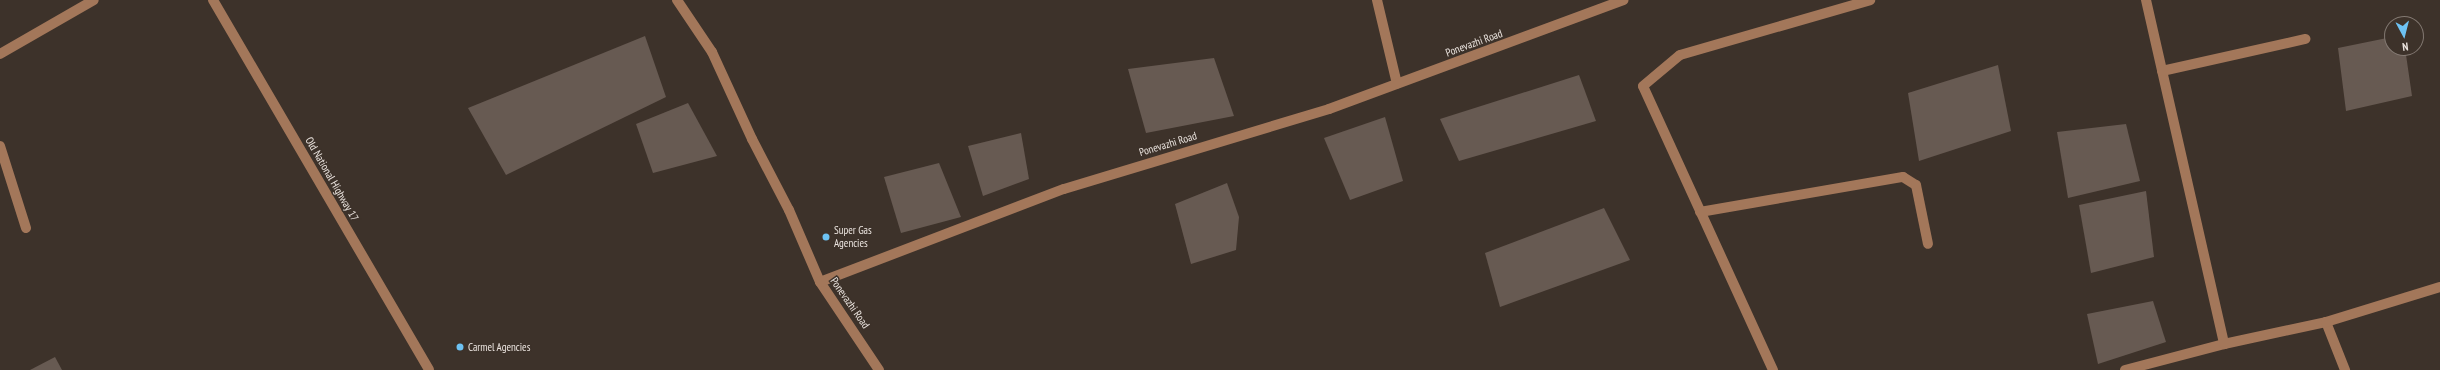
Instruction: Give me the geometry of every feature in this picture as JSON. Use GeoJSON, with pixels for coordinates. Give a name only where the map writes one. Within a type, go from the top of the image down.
{"type":"FeatureCollection","features":[{"type":"Feature","properties":{"kind":"street"},"geometry":{"type":"LineString","coordinates":[[0,54],[94,0]]}},
{"type":"Feature","properties":{"kind":"street","name":"Old National Highway 17"},"geometry":{"type":"LineString","coordinates":[[213,0],[429,370]]}},
{"type":"Feature","properties":{"kind":"street"},"geometry":{"type":"LineString","coordinates":[[677,0],[712,52],[752,139],[789,210],[820,282]]}},
{"type":"Feature","properties":{"kind":"street"},"geometry":{"type":"LineString","coordinates":[[1377,0],[1397,84]]}},
{"type":"Feature","properties":{"kind":"street","name":"Ponevazhi Road"},"geometry":{"type":"LineString","coordinates":[[879,370],[820,282],[1064,189],[1330,109],[1624,0]]}},
{"type":"Feature","properties":{"kind":"street"},"geometry":{"type":"LineString","coordinates":[[1773,370],[1643,86],[1680,55],[1870,0]]}},
{"type":"Feature","properties":{"kind":"street"},"geometry":{"type":"LineString","coordinates":[[2146,0],[2224,344]]}},
{"type":"Feature","properties":{"kind":"street"},"geometry":{"type":"LineString","coordinates":[[2162,71],[2305,39]]}},
{"type":"Feature","properties":{"kind":"street"},"geometry":{"type":"LineString","coordinates":[[0,146],[26,228]]}},
{"type":"Feature","properties":{"kind":"street"},"geometry":{"type":"LineString","coordinates":[[1700,212],[1903,177],[1916,185],[1928,244]]}},
{"type":"Feature","properties":{"kind":"street"},"geometry":{"type":"LineString","coordinates":[[2124,370],[2224,344],[2326,322],[2440,287]]}},
{"type":"Feature","properties":{"kind":"street"},"geometry":{"type":"LineString","coordinates":[[2326,322],[2345,370]]}},
{"type":"Feature","properties":{"kind":"building"},"geometry":{"type":"Polygon","coordinates":[[[645,36],[666,97],[506,175],[468,108],[645,36]]]}},
{"type":"Feature","properties":{"kind":"building"},"geometry":{"type":"Polygon","coordinates":[[[2384,39],[2384,56],[2406,56],[2412,96],[2346,111],[2338,48],[2384,39]]]}},
{"type":"Feature","properties":{"kind":"building"},"geometry":{"type":"Polygon","coordinates":[[[1214,58],[1234,116],[1146,133],[1128,69],[1214,58]]]}},
{"type":"Feature","properties":{"kind":"building"},"geometry":{"type":"Polygon","coordinates":[[[1998,65],[2011,131],[1919,161],[1908,93],[1998,65]]]}},
{"type":"Feature","properties":{"kind":"building"},"geometry":{"type":"Polygon","coordinates":[[[1579,75],[1596,121],[1459,161],[1440,119],[1579,75]]]}},
{"type":"Feature","properties":{"kind":"building"},"geometry":{"type":"Polygon","coordinates":[[[688,103],[717,156],[653,173],[636,124],[688,103]]]}},
{"type":"Feature","properties":{"kind":"building"},"geometry":{"type":"Polygon","coordinates":[[[1385,117],[1403,181],[1350,200],[1324,138],[1385,117]]]}},
{"type":"Feature","properties":{"kind":"building"},"geometry":{"type":"Polygon","coordinates":[[[2126,124],[2140,181],[2068,198],[2057,132],[2126,124]]]}},
{"type":"Feature","properties":{"kind":"building"},"geometry":{"type":"Polygon","coordinates":[[[1021,133],[1029,179],[983,196],[968,146],[1021,133]]]}},
{"type":"Feature","properties":{"kind":"building"},"geometry":{"type":"Polygon","coordinates":[[[939,163],[961,217],[901,233],[884,177],[939,163]]]}},
{"type":"Feature","properties":{"kind":"building"},"geometry":{"type":"Polygon","coordinates":[[[1227,183],[1239,217],[1236,250],[1191,264],[1175,204],[1227,183]]]}},
{"type":"Feature","properties":{"kind":"building"},"geometry":{"type":"Polygon","coordinates":[[[2146,191],[2154,257],[2091,273],[2079,205],[2146,191]]]}},
{"type":"Feature","properties":{"kind":"building"},"geometry":{"type":"Polygon","coordinates":[[[1604,208],[1630,260],[1500,307],[1485,253],[1604,208]]]}},
{"type":"Feature","properties":{"kind":"building"},"geometry":{"type":"Polygon","coordinates":[[[2153,301],[2166,342],[2098,364],[2087,314],[2153,301]]]}},
{"type":"Feature","properties":{"kind":"building"},"geometry":{"type":"Polygon","coordinates":[[[55,357],[62,370],[30,370],[55,357]]]}},
{"type":"Feature","properties":{"kind":"place","name":"Super Gas Agencies"},"geometry":{"type":"Point","coordinates":[826,237]}},
{"type":"Feature","properties":{"kind":"place","name":"Carmel Agencies"},"geometry":{"type":"Point","coordinates":[460,347]}}]}
